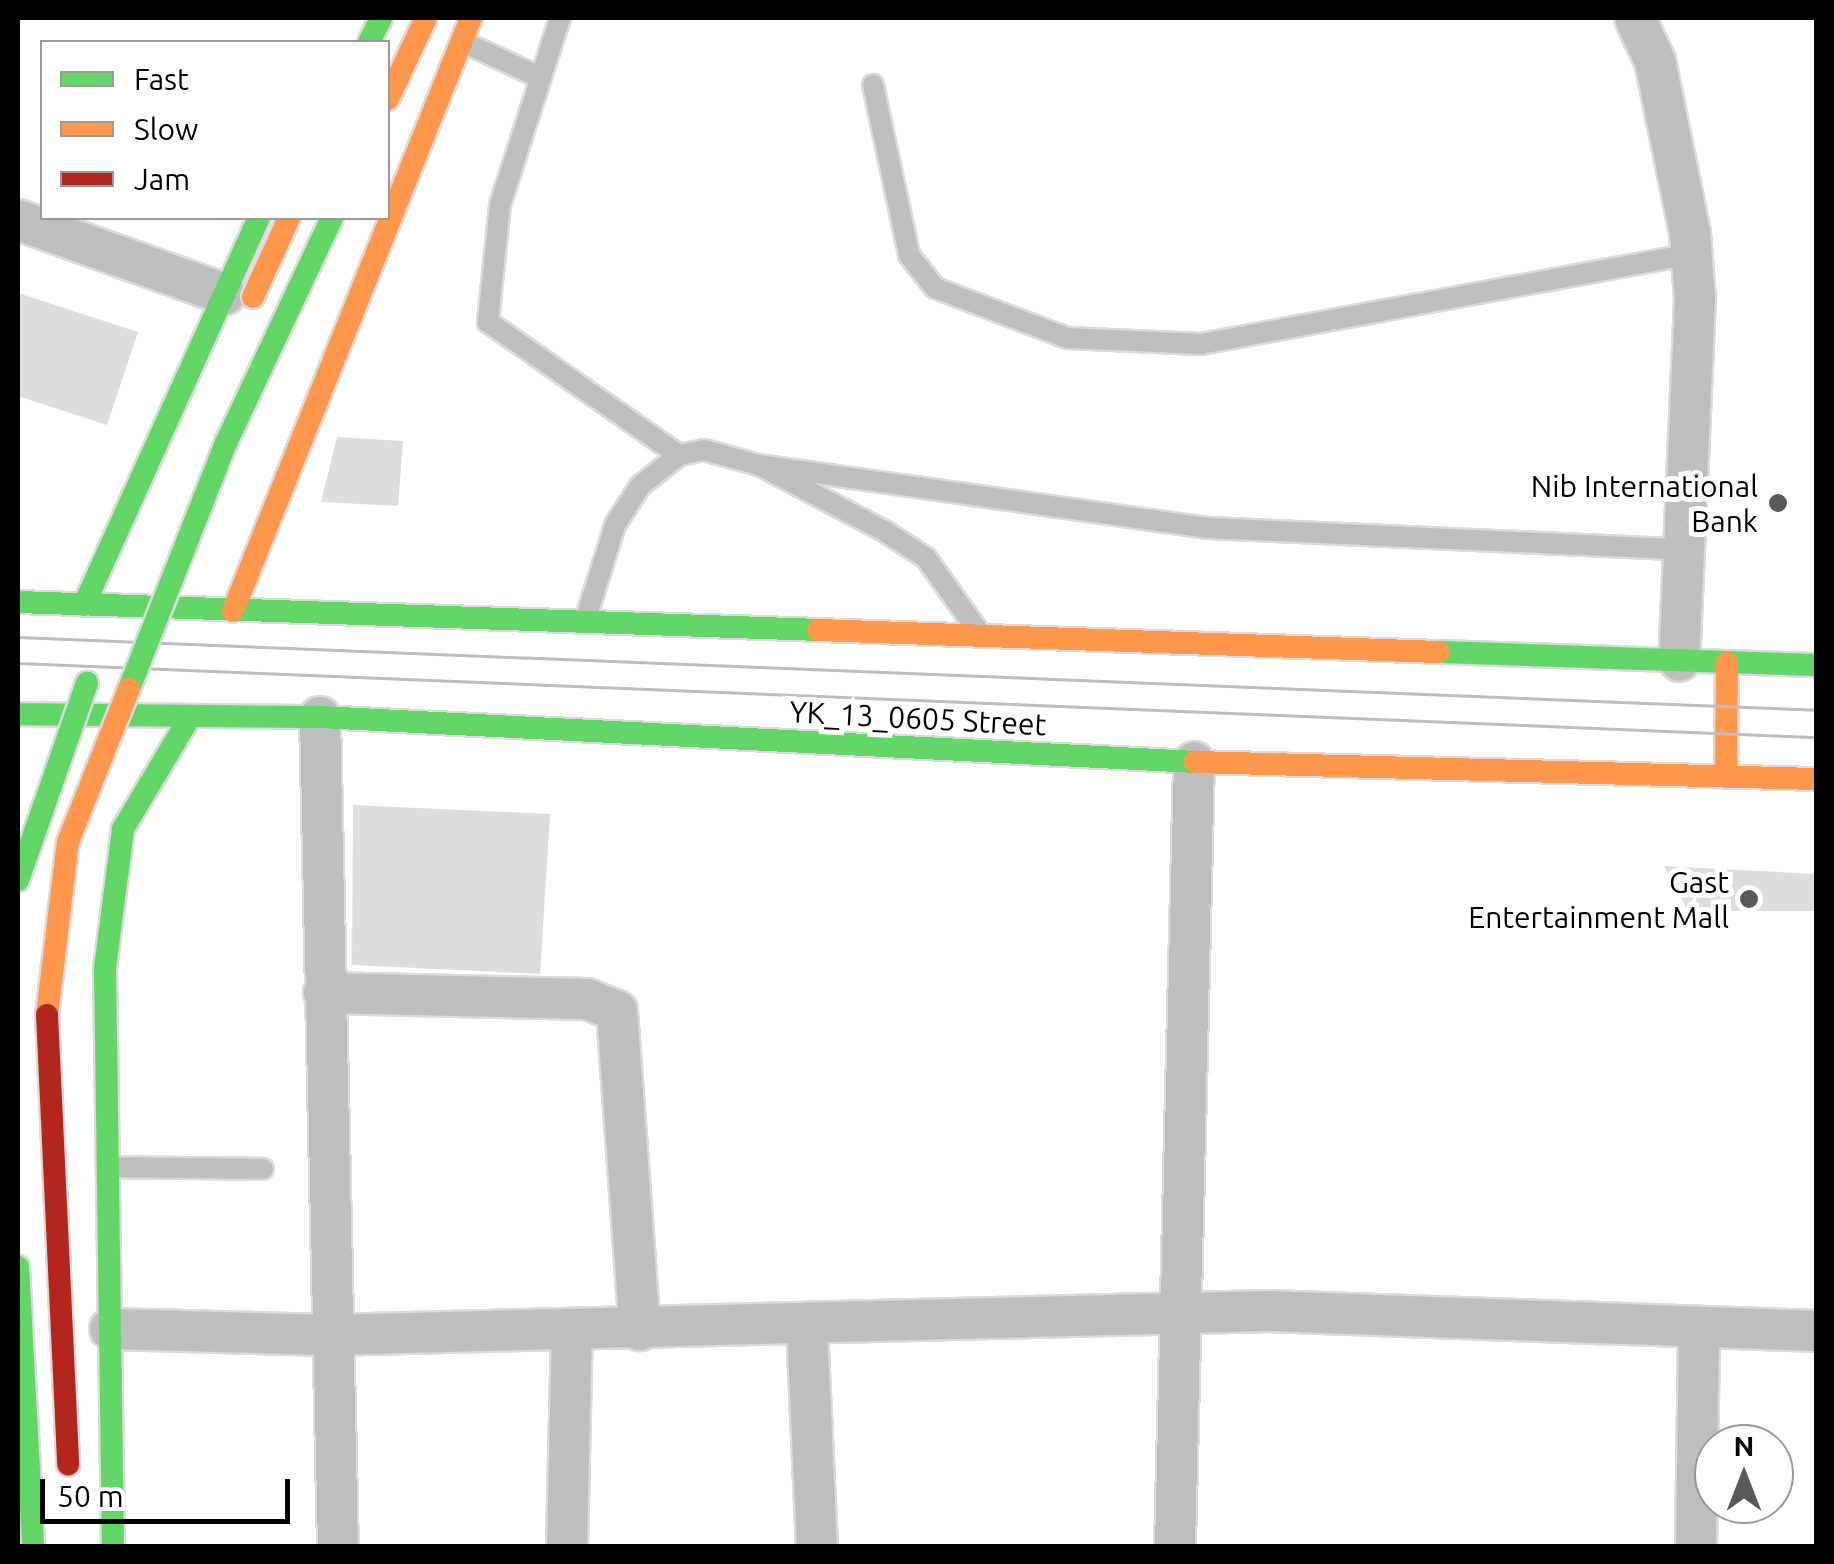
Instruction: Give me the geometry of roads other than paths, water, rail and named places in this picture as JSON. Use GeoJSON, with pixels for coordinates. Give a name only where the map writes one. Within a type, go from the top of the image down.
{"type":"FeatureCollection","features":[{"type":"Feature","properties":{"kind":"main road"},"geometry":{"type":"LineString","coordinates":[[390,95],[426,18]]}},
{"type":"Feature","properties":{"kind":"main road"},"geometry":{"type":"LineString","coordinates":[[233,610],[471,18]]}},
{"type":"Feature","properties":{"kind":"main road"},"geometry":{"type":"LineString","coordinates":[[234,308],[258,220]]}},
{"type":"Feature","properties":{"kind":"main road"},"geometry":{"type":"LineString","coordinates":[[84,605],[234,308],[288,220]]}},
{"type":"Feature","properties":{"kind":"main road"},"geometry":{"type":"LineString","coordinates":[[68,1482],[46,1072],[47,976],[61,873],[135,662],[331,220]]}},
{"type":"Feature","properties":{"kind":"main road"},"geometry":{"type":"LineString","coordinates":[[194,426],[218,374]]}},
{"type":"Feature","properties":{"kind":"main road"},"geometry":{"type":"LineString","coordinates":[[110,626],[133,572]]}},
{"type":"Feature","properties":{"kind":"main road"},"geometry":{"type":"LineString","coordinates":[[18,602],[584,625],[1816,665]]}},
{"type":"Feature","properties":{"kind":"main road"},"geometry":{"type":"LineString","coordinates":[[18,880],[30,828],[96,662]]}},
{"type":"Feature","properties":{"kind":"main road"},"geometry":{"type":"LineString","coordinates":[[1726,774],[1727,662]]}},
{"type":"Feature","properties":{"kind":"main road","name":"YK_13_0605 Street"},"geometry":{"type":"LineString","coordinates":[[18,714],[320,717],[1194,762],[1816,779]]}},
{"type":"Feature","properties":{"kind":"main road"},"geometry":{"type":"LineString","coordinates":[[112,1546],[110,1329],[102,1167],[105,968],[123,828],[190,717]]}},
{"type":"Feature","properties":{"kind":"main road"},"geometry":{"type":"LineString","coordinates":[[18,1267],[33,1546]]}},
{"type":"Feature","properties":{"kind":"street"},"geometry":{"type":"LineString","coordinates":[[1635,18],[1655,61],[1692,254],[1680,661]]}},
{"type":"Feature","properties":{"kind":"street"},"geometry":{"type":"LineString","coordinates":[[18,220],[234,308]]}},
{"type":"Feature","properties":{"kind":"street"},"geometry":{"type":"LineString","coordinates":[[320,717],[330,1335],[338,1546]]}},
{"type":"Feature","properties":{"kind":"street"},"geometry":{"type":"LineString","coordinates":[[1175,1546],[1177,1319],[1194,762]]}},
{"type":"Feature","properties":{"kind":"street"},"geometry":{"type":"LineString","coordinates":[[324,993],[587,999],[617,1010],[640,1330]]}},
{"type":"Feature","properties":{"kind":"street"},"geometry":{"type":"LineString","coordinates":[[110,1329],[330,1335],[1177,1319],[1268,1312],[1699,1331],[1816,1331]]}},
{"type":"Feature","properties":{"kind":"street"},"geometry":{"type":"LineString","coordinates":[[807,1327],[817,1546]]}},
{"type":"Feature","properties":{"kind":"street"},"geometry":{"type":"LineString","coordinates":[[566,1546],[572,1331]]}},
{"type":"Feature","properties":{"kind":"street"},"geometry":{"type":"LineString","coordinates":[[1696,1546],[1699,1331]]}},
{"type":"Feature","properties":{"kind":"lane"},"geometry":{"type":"LineString","coordinates":[[560,18],[537,76],[500,205],[488,322],[678,454],[727,452],[760,464],[926,558],[982,636]]}},
{"type":"Feature","properties":{"kind":"lane"},"geometry":{"type":"LineString","coordinates":[[462,42],[537,76]]}},
{"type":"Feature","properties":{"kind":"lane"},"geometry":{"type":"LineString","coordinates":[[873,85],[909,255],[936,288],[1067,338],[1201,344],[1692,254]]}},
{"type":"Feature","properties":{"kind":"lane"},"geometry":{"type":"LineString","coordinates":[[584,625],[615,526],[640,486],[678,454]]}},
{"type":"Feature","properties":{"kind":"lane"},"geometry":{"type":"LineString","coordinates":[[760,464],[1208,528],[1684,550]]}},
{"type":"Feature","properties":{"kind":"lane"},"geometry":{"type":"LineString","coordinates":[[102,1167],[263,1169]]}},
{"type":"Feature","properties":{"kind":"tram line"},"geometry":{"type":"LineString","coordinates":[[18,637],[1816,710]]}},
{"type":"Feature","properties":{"kind":"tram line"},"geometry":{"type":"LineString","coordinates":[[18,663],[1816,737]]}},
{"type":"Feature","properties":{"kind":"place","name":"Nib International Bank"},"geometry":{"type":"Point","coordinates":[1778,503]}},
{"type":"Feature","properties":{"kind":"place","name":"Gast Entertainment Mall"},"geometry":{"type":"Point","coordinates":[1749,899]}}]}
